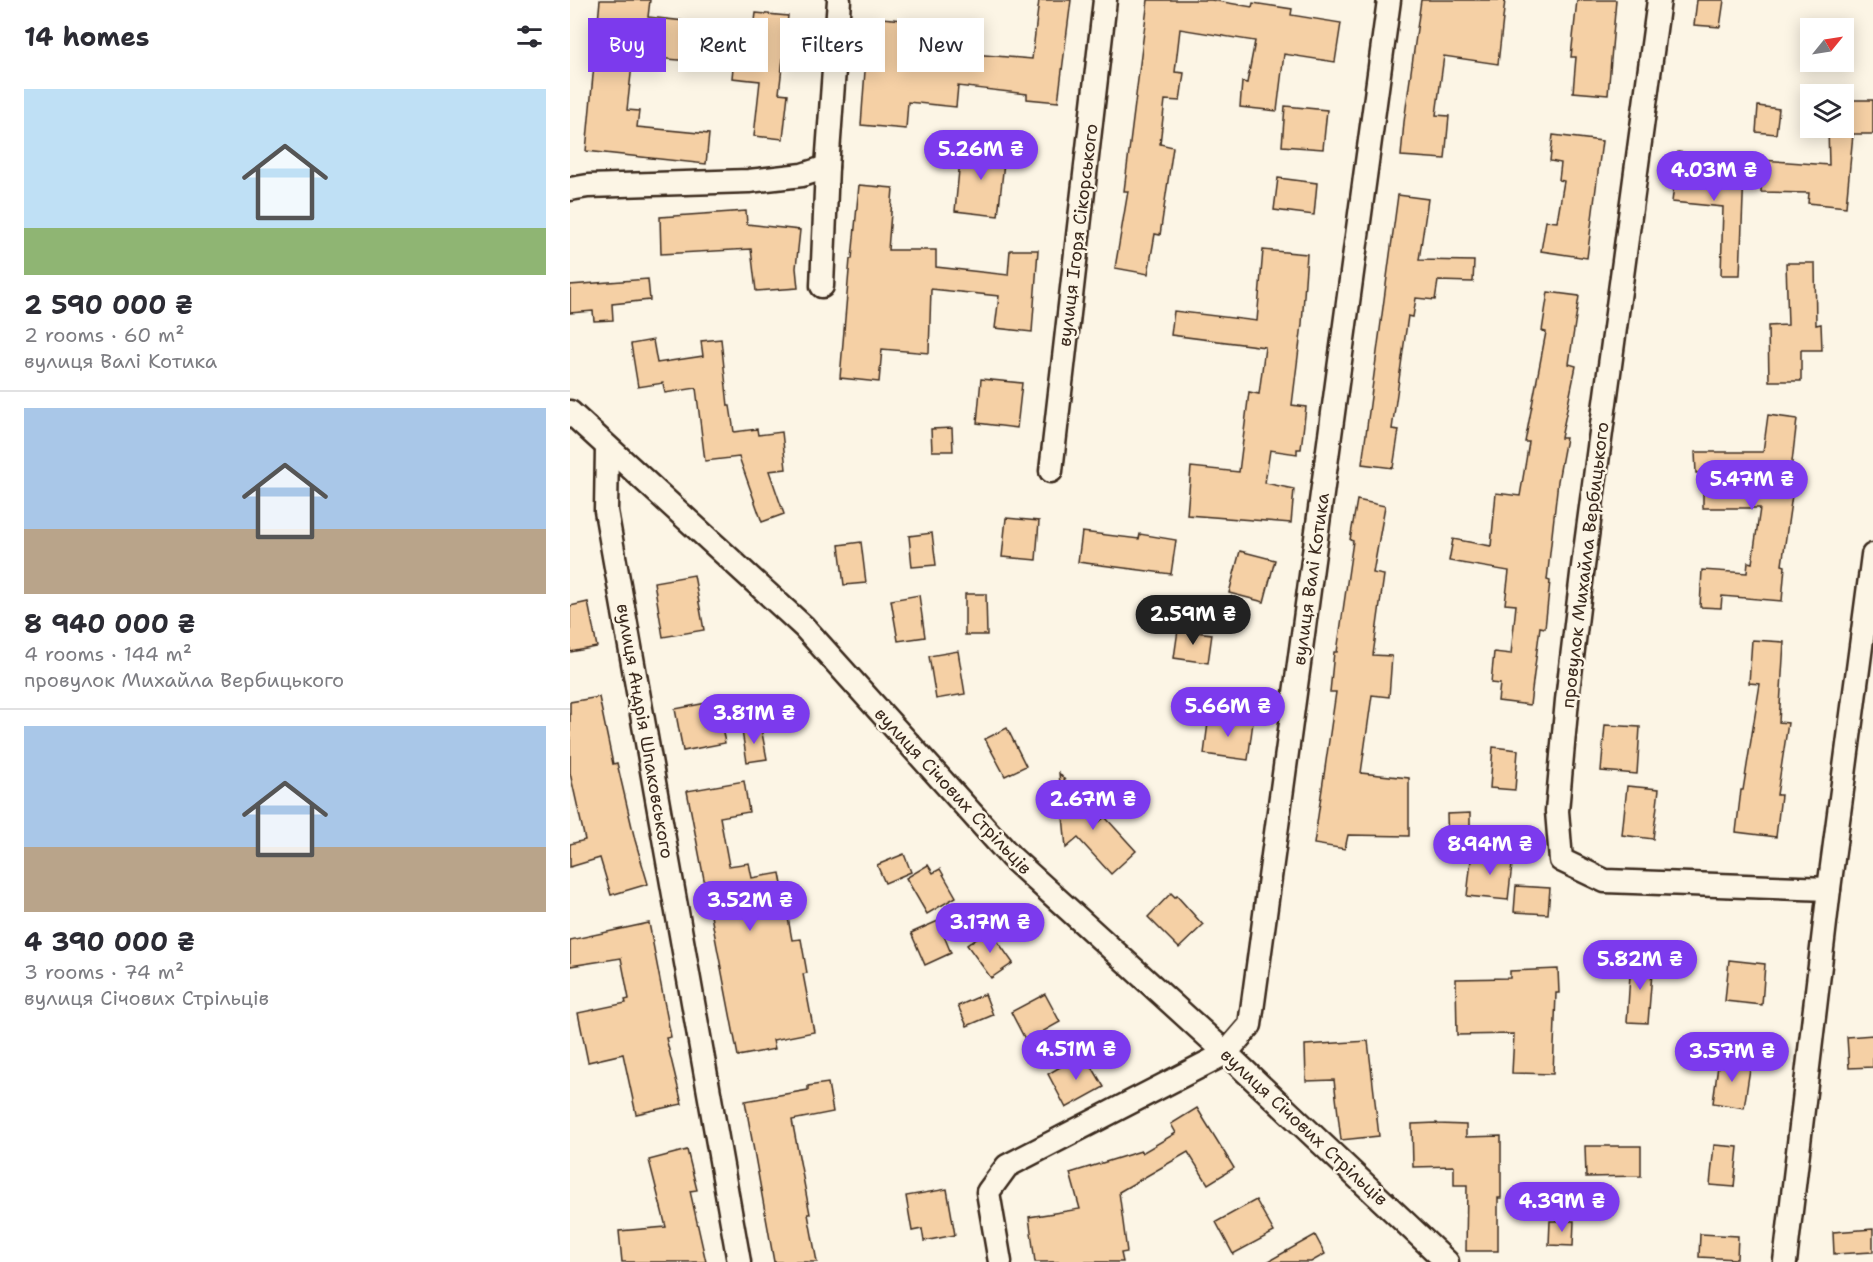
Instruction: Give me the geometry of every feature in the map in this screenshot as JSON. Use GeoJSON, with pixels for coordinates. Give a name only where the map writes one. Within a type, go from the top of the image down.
{"type":"FeatureCollection","features":[{"type":"Feature","properties":{"kind":"street"},"geometry":{"type":"LineString","coordinates":[[822,286],[827,167],[839,0]]}},
{"type":"Feature","properties":{"kind":"street","name":"вулиця Ігоря Сікорського"},"geometry":{"type":"LineString","coordinates":[[1051,471],[1105,0]]}},
{"type":"Feature","properties":{"kind":"street","name":"вулиця Валі Котика"},"geometry":{"type":"LineString","coordinates":[[1000,1262],[988,1192],[1007,1166],[1226,1053],[1250,1025],[1389,0]]}},
{"type":"Feature","properties":{"kind":"street","name":"провулок Михайла Вербицького"},"geometry":{"type":"LineString","coordinates":[[1659,0],[1587,539],[1568,700],[1557,811],[1561,860],[1605,881],[1829,889]]}},
{"type":"Feature","properties":{"kind":"street"},"geometry":{"type":"LineString","coordinates":[[570,189],[588,186],[749,181],[802,175],[827,167]]}},
{"type":"Feature","properties":{"kind":"street","name":"вулиця Січових Стрільців"},"geometry":{"type":"LineString","coordinates":[[570,412],[804,627],[1011,857],[1226,1053],[1447,1262]]}},
{"type":"Feature","properties":{"kind":"street","name":"вулиця Андрія Шпаковського"},"geometry":{"type":"LineString","coordinates":[[607,447],[606,512],[739,1262]]}},
{"type":"Feature","properties":{"kind":"street"},"geometry":{"type":"LineString","coordinates":[[1785,1262],[1829,889],[1873,555]]}},
{"type":"Feature","properties":{"kind":"building"},"geometry":{"type":"Polygon","coordinates":[[[600,0],[650,0],[648,17],[657,18],[598,18],[600,0]]]}},
{"type":"Feature","properties":{"kind":"building"},"geometry":{"type":"Polygon","coordinates":[[[1039,0],[1071,0],[1058,102],[1027,99],[1027,94],[958,86],[956,107],[908,102],[906,129],[861,125],[865,72],[885,72],[885,18],[897,19],[897,72],[984,72],[984,55],[1032,59],[1039,0]]]}},
{"type":"Feature","properties":{"kind":"building"},"geometry":{"type":"Polygon","coordinates":[[[1148,0],[1211,0],[1252,7],[1253,3],[1292,9],[1291,15],[1341,23],[1335,62],[1284,54],[1277,111],[1240,107],[1242,82],[1247,83],[1255,41],[1180,29],[1175,72],[1184,73],[1180,101],[1165,100],[1160,144],[1173,147],[1160,235],[1155,234],[1148,274],[1115,268],[1128,191],[1124,191],[1148,0]]]}},
{"type":"Feature","properties":{"kind":"building"},"geometry":{"type":"Polygon","coordinates":[[[1421,0],[1505,0],[1498,64],[1444,56],[1436,115],[1449,116],[1445,159],[1401,156],[1421,0]]]}},
{"type":"Feature","properties":{"kind":"building"},"geometry":{"type":"Polygon","coordinates":[[[1577,0],[1616,0],[1608,95],[1573,92],[1576,57],[1571,57],[1577,0]]]}},
{"type":"Feature","properties":{"kind":"building"},"geometry":{"type":"Polygon","coordinates":[[[1697,0],[1724,0],[1720,27],[1694,25],[1697,0]]]}},
{"type":"Feature","properties":{"kind":"building"},"geometry":{"type":"Polygon","coordinates":[[[756,13],[788,16],[788,18],[780,18],[781,72],[779,93],[788,94],[783,139],[754,136],[760,81],[732,78],[733,72],[768,72],[768,18],[755,18],[756,13]]]}},
{"type":"Feature","properties":{"kind":"building"},"geometry":{"type":"Polygon","coordinates":[[[666,19],[678,20],[678,60],[666,59],[666,19]]]}},
{"type":"Feature","properties":{"kind":"building"},"geometry":{"type":"Polygon","coordinates":[[[593,72],[631,72],[627,110],[639,111],[637,127],[709,134],[706,164],[586,151],[593,72]]]}},
{"type":"Feature","properties":{"kind":"building"},"geometry":{"type":"Polygon","coordinates":[[[1854,100],[1873,100],[1873,134],[1854,134],[1854,100]]]}},
{"type":"Feature","properties":{"kind":"building"},"geometry":{"type":"Polygon","coordinates":[[[1285,106],[1327,110],[1323,149],[1282,146],[1285,106]]]}},
{"type":"Feature","properties":{"kind":"building"},"geometry":{"type":"Polygon","coordinates":[[[1758,106],[1779,109],[1776,134],[1756,132],[1758,106]]]}},
{"type":"Feature","properties":{"kind":"building"},"geometry":{"type":"Polygon","coordinates":[[[1553,135],[1602,141],[1587,258],[1541,251],[1546,221],[1557,222],[1564,181],[1559,180],[1561,163],[1550,161],[1553,135]]]}},
{"type":"Feature","properties":{"kind":"building"},"geometry":{"type":"Polygon","coordinates":[[[1828,138],[1853,138],[1846,207],[1808,203],[1809,193],[1761,192],[1762,160],[1829,165],[1828,138]]]}},
{"type":"Feature","properties":{"kind":"building"},"geometry":{"type":"Polygon","coordinates":[[[976,142],[1006,145],[998,216],[955,211],[960,160],[974,161],[976,142]]]}},
{"type":"Feature","properties":{"kind":"building"},"geometry":{"type":"Polygon","coordinates":[[[1678,152],[1705,155],[1703,171],[1744,173],[1740,275],[1721,275],[1723,207],[1672,202],[1678,152]]]}},
{"type":"Feature","properties":{"kind":"building"},"geometry":{"type":"Polygon","coordinates":[[[1278,178],[1317,183],[1314,215],[1274,210],[1278,178]]]}},
{"type":"Feature","properties":{"kind":"building"},"geometry":{"type":"Polygon","coordinates":[[[859,185],[893,188],[888,250],[936,250],[936,267],[1008,275],[1010,250],[1038,250],[1032,332],[995,328],[999,296],[931,289],[929,353],[882,349],[879,382],[840,378],[859,185]]]}},
{"type":"Feature","properties":{"kind":"building"},"geometry":{"type":"Polygon","coordinates":[[[1398,195],[1428,199],[1419,260],[1474,261],[1473,282],[1438,281],[1435,300],[1416,298],[1413,317],[1408,316],[1392,429],[1399,430],[1393,468],[1362,464],[1398,195]]]}},
{"type":"Feature","properties":{"kind":"building"},"geometry":{"type":"Polygon","coordinates":[[[746,211],[747,224],[800,230],[796,268],[798,288],[756,291],[751,249],[661,254],[660,217],[746,211]]]}},
{"type":"Feature","properties":{"kind":"building"},"geometry":{"type":"Polygon","coordinates":[[[1263,250],[1307,254],[1302,324],[1292,405],[1306,407],[1301,449],[1297,449],[1297,454],[1270,450],[1265,483],[1294,489],[1291,523],[1187,515],[1191,467],[1239,472],[1249,392],[1259,394],[1265,347],[1171,335],[1174,311],[1257,321],[1263,250]]]}},
{"type":"Feature","properties":{"kind":"building"},"geometry":{"type":"Polygon","coordinates":[[[1786,263],[1815,263],[1816,325],[1821,324],[1822,350],[1801,350],[1801,381],[1769,381],[1768,326],[1788,325],[1786,263]]]}},
{"type":"Feature","properties":{"kind":"building"},"geometry":{"type":"Polygon","coordinates":[[[648,279],[650,300],[612,304],[613,320],[594,321],[593,311],[570,313],[570,285],[648,279]]]}},
{"type":"Feature","properties":{"kind":"building"},"geometry":{"type":"Polygon","coordinates":[[[1548,292],[1579,296],[1569,364],[1576,366],[1561,438],[1566,438],[1558,481],[1547,580],[1550,581],[1545,628],[1540,627],[1530,705],[1498,701],[1500,684],[1491,683],[1494,652],[1511,654],[1516,605],[1505,604],[1509,571],[1449,561],[1453,539],[1491,546],[1496,493],[1520,496],[1529,442],[1525,442],[1546,332],[1542,331],[1548,292]]]}},
{"type":"Feature","properties":{"kind":"building"},"geometry":{"type":"Polygon","coordinates":[[[721,339],[728,406],[730,406],[734,432],[757,429],[758,435],[782,432],[786,469],[769,471],[784,514],[762,522],[739,457],[705,461],[696,388],[665,393],[663,383],[638,387],[631,344],[653,340],[657,363],[703,356],[701,341],[721,339]]]}},
{"type":"Feature","properties":{"kind":"building"},"geometry":{"type":"Polygon","coordinates":[[[981,379],[1022,383],[1017,428],[977,423],[981,379]]]}},
{"type":"Feature","properties":{"kind":"building"},"geometry":{"type":"Polygon","coordinates":[[[1768,415],[1797,419],[1789,488],[1793,488],[1782,565],[1785,566],[1782,601],[1722,596],[1721,608],[1700,607],[1702,570],[1747,573],[1748,562],[1752,563],[1760,508],[1703,508],[1703,473],[1696,473],[1695,452],[1763,452],[1768,415]]]}},
{"type":"Feature","properties":{"kind":"building"},"geometry":{"type":"Polygon","coordinates":[[[952,428],[953,451],[932,451],[931,429],[952,428]]]}},
{"type":"Feature","properties":{"kind":"building"},"geometry":{"type":"Polygon","coordinates":[[[1357,500],[1385,506],[1373,573],[1384,575],[1373,655],[1392,656],[1389,697],[1372,695],[1361,773],[1409,778],[1409,836],[1348,835],[1345,849],[1314,844],[1336,692],[1330,692],[1334,652],[1337,652],[1357,500]]]}},
{"type":"Feature","properties":{"kind":"building"},"geometry":{"type":"Polygon","coordinates":[[[1006,518],[1039,521],[1036,560],[1002,557],[1006,518]]]}},
{"type":"Feature","properties":{"kind":"building"},"geometry":{"type":"Polygon","coordinates":[[[1082,532],[1139,539],[1140,534],[1176,540],[1171,574],[1078,562],[1082,532]]]}},
{"type":"Feature","properties":{"kind":"building"},"geometry":{"type":"Polygon","coordinates":[[[932,533],[936,565],[912,567],[909,536],[932,533]]]}},
{"type":"Feature","properties":{"kind":"building"},"geometry":{"type":"Polygon","coordinates":[[[861,542],[866,583],[844,585],[839,545],[861,542]]]}},
{"type":"Feature","properties":{"kind":"building"},"geometry":{"type":"Polygon","coordinates":[[[1240,551],[1275,560],[1264,602],[1229,593],[1240,551]]]}},
{"type":"Feature","properties":{"kind":"building"},"geometry":{"type":"Polygon","coordinates":[[[694,575],[704,630],[663,637],[654,582],[694,575]]]}},
{"type":"Feature","properties":{"kind":"building"},"geometry":{"type":"Polygon","coordinates":[[[965,594],[986,594],[987,635],[965,635],[965,594]]]}},
{"type":"Feature","properties":{"kind":"building"},"geometry":{"type":"Polygon","coordinates":[[[919,595],[925,637],[898,641],[891,600],[919,595]]]}},
{"type":"Feature","properties":{"kind":"building"},"geometry":{"type":"Polygon","coordinates":[[[588,602],[597,647],[570,652],[570,606],[588,602]]]}},
{"type":"Feature","properties":{"kind":"building"},"geometry":{"type":"Polygon","coordinates":[[[1178,630],[1212,634],[1208,663],[1174,658],[1178,630]]]}},
{"type":"Feature","properties":{"kind":"building"},"geometry":{"type":"Polygon","coordinates":[[[1752,640],[1784,642],[1779,722],[1788,723],[1777,795],[1781,795],[1776,837],[1736,832],[1760,684],[1749,683],[1752,640]]]}},
{"type":"Feature","properties":{"kind":"building"},"geometry":{"type":"Polygon","coordinates":[[[958,651],[965,694],[936,699],[929,656],[958,651]]]}},
{"type":"Feature","properties":{"kind":"building"},"geometry":{"type":"Polygon","coordinates":[[[599,697],[613,764],[617,763],[648,884],[611,895],[600,858],[570,867],[570,844],[585,840],[570,773],[570,702],[599,697]]]}},
{"type":"Feature","properties":{"kind":"building"},"geometry":{"type":"Polygon","coordinates":[[[717,701],[725,743],[683,751],[675,709],[717,701]]]}},
{"type":"Feature","properties":{"kind":"building"},"geometry":{"type":"Polygon","coordinates":[[[1209,715],[1253,722],[1248,760],[1204,754],[1209,715]]]}},
{"type":"Feature","properties":{"kind":"building"},"geometry":{"type":"Polygon","coordinates":[[[1605,725],[1640,727],[1637,774],[1601,771],[1605,725]]]}},
{"type":"Feature","properties":{"kind":"building"},"geometry":{"type":"Polygon","coordinates":[[[761,728],[767,759],[747,762],[742,731],[761,728]]]}},
{"type":"Feature","properties":{"kind":"building"},"geometry":{"type":"Polygon","coordinates":[[[1007,728],[1026,766],[1005,776],[985,739],[1007,728]]]}},
{"type":"Feature","properties":{"kind":"building"},"geometry":{"type":"Polygon","coordinates":[[[1493,747],[1518,750],[1515,790],[1490,788],[1493,747]]]}},
{"type":"Feature","properties":{"kind":"building"},"geometry":{"type":"Polygon","coordinates":[[[1059,773],[1099,822],[1105,817],[1136,851],[1111,874],[1078,838],[1066,848],[1059,773]]]}},
{"type":"Feature","properties":{"kind":"building"},"geometry":{"type":"Polygon","coordinates":[[[744,781],[749,812],[720,817],[729,866],[749,863],[752,878],[780,873],[792,940],[801,939],[807,973],[803,974],[814,1032],[773,1040],[775,1049],[738,1056],[687,791],[744,781]]]}},
{"type":"Feature","properties":{"kind":"building"},"geometry":{"type":"Polygon","coordinates":[[[1627,786],[1659,789],[1653,839],[1622,835],[1627,786]]]}},
{"type":"Feature","properties":{"kind":"building"},"geometry":{"type":"Polygon","coordinates":[[[1470,813],[1470,848],[1448,848],[1447,814],[1470,813]]]}},
{"type":"Feature","properties":{"kind":"building"},"geometry":{"type":"Polygon","coordinates":[[[1472,851],[1513,856],[1508,900],[1467,896],[1472,851]]]}},
{"type":"Feature","properties":{"kind":"building"},"geometry":{"type":"Polygon","coordinates":[[[904,854],[911,872],[885,883],[877,865],[904,854]]]}},
{"type":"Feature","properties":{"kind":"building"},"geometry":{"type":"Polygon","coordinates":[[[928,865],[933,873],[940,869],[956,897],[927,914],[906,878],[928,865]]]}},
{"type":"Feature","properties":{"kind":"building"},"geometry":{"type":"Polygon","coordinates":[[[1516,886],[1550,888],[1548,914],[1514,912],[1516,886]]]}},
{"type":"Feature","properties":{"kind":"building"},"geometry":{"type":"Polygon","coordinates":[[[1171,893],[1177,896],[1203,925],[1179,948],[1148,917],[1171,893]]]}},
{"type":"Feature","properties":{"kind":"building"},"geometry":{"type":"Polygon","coordinates":[[[938,921],[951,953],[925,965],[911,933],[938,921]]]}},
{"type":"Feature","properties":{"kind":"building"},"geometry":{"type":"Polygon","coordinates":[[[649,923],[671,1037],[666,1038],[682,1104],[636,1114],[623,1054],[588,1062],[578,1013],[626,1003],[625,1000],[629,999],[621,958],[570,966],[570,940],[649,923]]]}},
{"type":"Feature","properties":{"kind":"building"},"geometry":{"type":"Polygon","coordinates":[[[989,929],[1013,963],[991,978],[967,945],[989,929]]]}},
{"type":"Feature","properties":{"kind":"building"},"geometry":{"type":"Polygon","coordinates":[[[1631,959],[1653,960],[1648,1023],[1627,1022],[1631,959]]]}},
{"type":"Feature","properties":{"kind":"building"},"geometry":{"type":"Polygon","coordinates":[[[1729,960],[1765,964],[1762,1005],[1725,1001],[1729,960]]]}},
{"type":"Feature","properties":{"kind":"building"},"geometry":{"type":"Polygon","coordinates":[[[1558,969],[1559,993],[1556,993],[1553,1074],[1512,1073],[1514,1034],[1457,1035],[1456,979],[1510,978],[1510,971],[1558,969]]]}},
{"type":"Feature","properties":{"kind":"building"},"geometry":{"type":"Polygon","coordinates":[[[985,994],[993,1015],[967,1026],[958,1006],[985,994]]]}},
{"type":"Feature","properties":{"kind":"building"},"geometry":{"type":"Polygon","coordinates":[[[1045,994],[1060,1022],[1026,1041],[1011,1012],[1045,994]]]}},
{"type":"Feature","properties":{"kind":"building"},"geometry":{"type":"Polygon","coordinates":[[[1873,1035],[1873,1067],[1849,1068],[1847,1037],[1873,1035]]]}},
{"type":"Feature","properties":{"kind":"building"},"geometry":{"type":"Polygon","coordinates":[[[1368,1041],[1379,1136],[1341,1140],[1334,1080],[1306,1081],[1305,1045],[1368,1041]]]}},
{"type":"Feature","properties":{"kind":"building"},"geometry":{"type":"Polygon","coordinates":[[[1085,1055],[1104,1087],[1066,1108],[1048,1074],[1085,1055]]]}},
{"type":"Feature","properties":{"kind":"building"},"geometry":{"type":"Polygon","coordinates":[[[1719,1058],[1751,1062],[1744,1108],[1713,1103],[1719,1058]]]}},
{"type":"Feature","properties":{"kind":"building"},"geometry":{"type":"Polygon","coordinates":[[[828,1083],[833,1112],[792,1120],[817,1262],[774,1262],[745,1101],[808,1090],[808,1086],[828,1083]]]}},
{"type":"Feature","properties":{"kind":"building"},"geometry":{"type":"Polygon","coordinates":[[[1197,1108],[1234,1168],[1208,1184],[1188,1152],[1119,1192],[1127,1252],[1121,1253],[1123,1262],[1035,1262],[1029,1217],[1080,1209],[1070,1173],[1141,1151],[1142,1153],[1176,1133],[1171,1124],[1197,1108]]]}},
{"type":"Feature","properties":{"kind":"building"},"geometry":{"type":"Polygon","coordinates":[[[1412,1124],[1466,1125],[1466,1137],[1501,1136],[1498,1251],[1466,1251],[1467,1185],[1454,1185],[1454,1166],[1413,1167],[1412,1124]]]}},
{"type":"Feature","properties":{"kind":"building"},"geometry":{"type":"Polygon","coordinates":[[[1714,1145],[1738,1147],[1734,1187],[1710,1185],[1714,1145]]]}},
{"type":"Feature","properties":{"kind":"building"},"geometry":{"type":"Polygon","coordinates":[[[1585,1146],[1641,1146],[1641,1176],[1586,1177],[1585,1146]]]}},
{"type":"Feature","properties":{"kind":"building"},"geometry":{"type":"Polygon","coordinates":[[[687,1150],[697,1190],[690,1191],[706,1262],[622,1262],[619,1231],[666,1227],[649,1160],[687,1150]]]}},
{"type":"Feature","properties":{"kind":"building"},"geometry":{"type":"Polygon","coordinates":[[[947,1189],[955,1235],[924,1241],[922,1229],[912,1231],[906,1196],[947,1189]]]}},
{"type":"Feature","properties":{"kind":"building"},"geometry":{"type":"Polygon","coordinates":[[[1256,1200],[1274,1232],[1233,1254],[1216,1222],[1256,1200]]]}},
{"type":"Feature","properties":{"kind":"building"},"geometry":{"type":"Polygon","coordinates":[[[1550,1221],[1574,1221],[1573,1246],[1549,1245],[1550,1221]]]}},
{"type":"Feature","properties":{"kind":"building"},"geometry":{"type":"Polygon","coordinates":[[[1873,1229],[1873,1252],[1834,1254],[1833,1232],[1873,1229]]]}},
{"type":"Feature","properties":{"kind":"building"},"geometry":{"type":"Polygon","coordinates":[[[1700,1234],[1738,1236],[1737,1259],[1699,1257],[1700,1234]]]}},
{"type":"Feature","properties":{"kind":"building"},"geometry":{"type":"Polygon","coordinates":[[[1315,1235],[1325,1254],[1311,1262],[1267,1262],[1315,1235]]]}}]}
